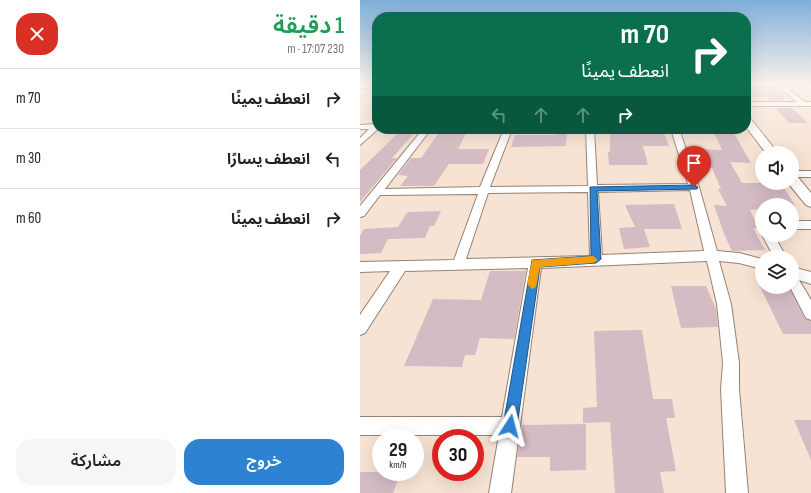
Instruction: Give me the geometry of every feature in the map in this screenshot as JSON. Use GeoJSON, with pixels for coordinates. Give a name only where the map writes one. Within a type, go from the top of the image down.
{"type":"FeatureCollection","features":[{"type":"Feature","properties":{"kind":"street"},"geometry":{"type":"LineString","coordinates":[[751,126],[766,146]]}},
{"type":"Feature","properties":{"kind":"street"},"geometry":{"type":"LineString","coordinates":[[360,127],[372,127]]}},
{"type":"Feature","properties":{"kind":"street"},"geometry":{"type":"LineString","coordinates":[[360,143],[372,132]]}},
{"type":"Feature","properties":{"kind":"street"},"geometry":{"type":"LineString","coordinates":[[360,213],[423,134]]}},
{"type":"Feature","properties":{"kind":"street"},"geometry":{"type":"LineString","coordinates":[[458,265],[484,190],[506,134]]}},
{"type":"Feature","properties":{"kind":"street"},"geometry":{"type":"LineString","coordinates":[[590,134],[596,259]]}},
{"type":"Feature","properties":{"kind":"street"},"geometry":{"type":"LineString","coordinates":[[677,134],[694,187],[713,256],[724,304],[731,363],[730,389],[737,493]]}},
{"type":"Feature","properties":{"kind":"street"},"geometry":{"type":"LineString","coordinates":[[799,174],[811,174]]}},
{"type":"Feature","properties":{"kind":"street"},"geometry":{"type":"LineString","coordinates":[[376,192],[694,187]]}},
{"type":"Feature","properties":{"kind":"street"},"geometry":{"type":"LineString","coordinates":[[799,187],[811,202]]}},
{"type":"Feature","properties":{"kind":"street"},"geometry":{"type":"LineString","coordinates":[[799,225],[811,225]]}},
{"type":"Feature","properties":{"kind":"street"},"geometry":{"type":"LineString","coordinates":[[360,267],[535,263],[596,259],[713,256],[739,258],[755,262]]}},
{"type":"Feature","properties":{"kind":"street"},"geometry":{"type":"LineString","coordinates":[[500,493],[535,263]]}},
{"type":"Feature","properties":{"kind":"street"},"geometry":{"type":"LineString","coordinates":[[360,328],[402,265]]}},
{"type":"Feature","properties":{"kind":"street"},"geometry":{"type":"LineString","coordinates":[[799,274],[811,278]]}},
{"type":"Feature","properties":{"kind":"street"},"geometry":{"type":"LineString","coordinates":[[799,292],[811,313]]}},
{"type":"Feature","properties":{"kind":"street"},"geometry":{"type":"LineString","coordinates":[[360,426],[510,426]]}},
{"type":"Feature","properties":{"kind":"building"},"geometry":{"type":"Polygon","coordinates":[[[775,108],[792,108],[808,123],[789,123],[775,108]]]}},
{"type":"Feature","properties":{"kind":"building"},"geometry":{"type":"Polygon","coordinates":[[[397,134],[414,134],[392,158],[397,158],[360,202],[360,170],[397,134]]]}},
{"type":"Feature","properties":{"kind":"building"},"geometry":{"type":"Polygon","coordinates":[[[438,134],[466,134],[458,149],[489,149],[483,164],[449,164],[434,186],[400,186],[408,176],[398,175],[411,158],[421,158],[438,134]]]}},
{"type":"Feature","properties":{"kind":"building"},"geometry":{"type":"Polygon","coordinates":[[[567,134],[566,146],[511,147],[515,135],[567,134]]]}},
{"type":"Feature","properties":{"kind":"building"},"geometry":{"type":"Polygon","coordinates":[[[610,134],[664,134],[669,146],[643,146],[648,165],[609,165],[608,152],[610,152],[610,134]]]}},
{"type":"Feature","properties":{"kind":"building"},"geometry":{"type":"Polygon","coordinates":[[[714,134],[734,134],[751,163],[730,162],[742,183],[755,183],[755,190],[785,190],[791,198],[755,198],[755,210],[750,210],[755,221],[755,228],[753,228],[755,232],[755,242],[761,242],[765,250],[732,251],[714,205],[727,206],[718,189],[721,189],[712,168],[703,168],[696,149],[722,150],[714,134]]]}},
{"type":"Feature","properties":{"kind":"building"},"geometry":{"type":"Polygon","coordinates":[[[674,204],[682,229],[644,229],[650,247],[624,249],[619,228],[635,227],[625,205],[674,204]]]}},
{"type":"Feature","properties":{"kind":"building"},"geometry":{"type":"Polygon","coordinates":[[[441,211],[434,226],[430,226],[425,238],[388,239],[381,253],[360,254],[360,236],[364,229],[398,227],[406,214],[409,212],[441,211]]]}},
{"type":"Feature","properties":{"kind":"building"},"geometry":{"type":"Polygon","coordinates":[[[490,271],[526,271],[514,339],[480,338],[475,355],[465,355],[462,367],[404,366],[433,299],[481,300],[490,271]]]}},
{"type":"Feature","properties":{"kind":"building"},"geometry":{"type":"Polygon","coordinates":[[[671,286],[706,286],[716,309],[718,327],[681,328],[671,286]]]}},
{"type":"Feature","properties":{"kind":"building"},"geometry":{"type":"Polygon","coordinates":[[[763,294],[792,294],[805,319],[811,321],[811,334],[783,334],[763,294]]]}},
{"type":"Feature","properties":{"kind":"building"},"geometry":{"type":"Polygon","coordinates":[[[642,330],[653,399],[672,399],[675,418],[666,418],[676,471],[660,472],[664,493],[615,493],[610,422],[583,423],[583,408],[597,407],[594,331],[642,330]]]}},
{"type":"Feature","properties":{"kind":"building"},"geometry":{"type":"Polygon","coordinates":[[[794,420],[811,420],[811,460],[794,420]]]}},
{"type":"Feature","properties":{"kind":"building"},"geometry":{"type":"Polygon","coordinates":[[[586,424],[586,470],[550,471],[550,457],[517,457],[522,425],[586,424]]]}},
{"type":"Feature","properties":{"kind":"building"},"geometry":{"type":"Polygon","coordinates":[[[360,472],[372,472],[372,481],[398,481],[393,493],[360,493],[360,472]]]}},
{"type":"Feature","properties":{"kind":"slow traffic"},"geometry":{"type":"LineString","coordinates":[[532,284],[535,263],[593,260]]}},
{"type":"Feature","properties":{"kind":"route"},"geometry":{"type":"LineString","coordinates":[[510,426],[535,263],[596,259],[593,189],[694,187]]}}]}
